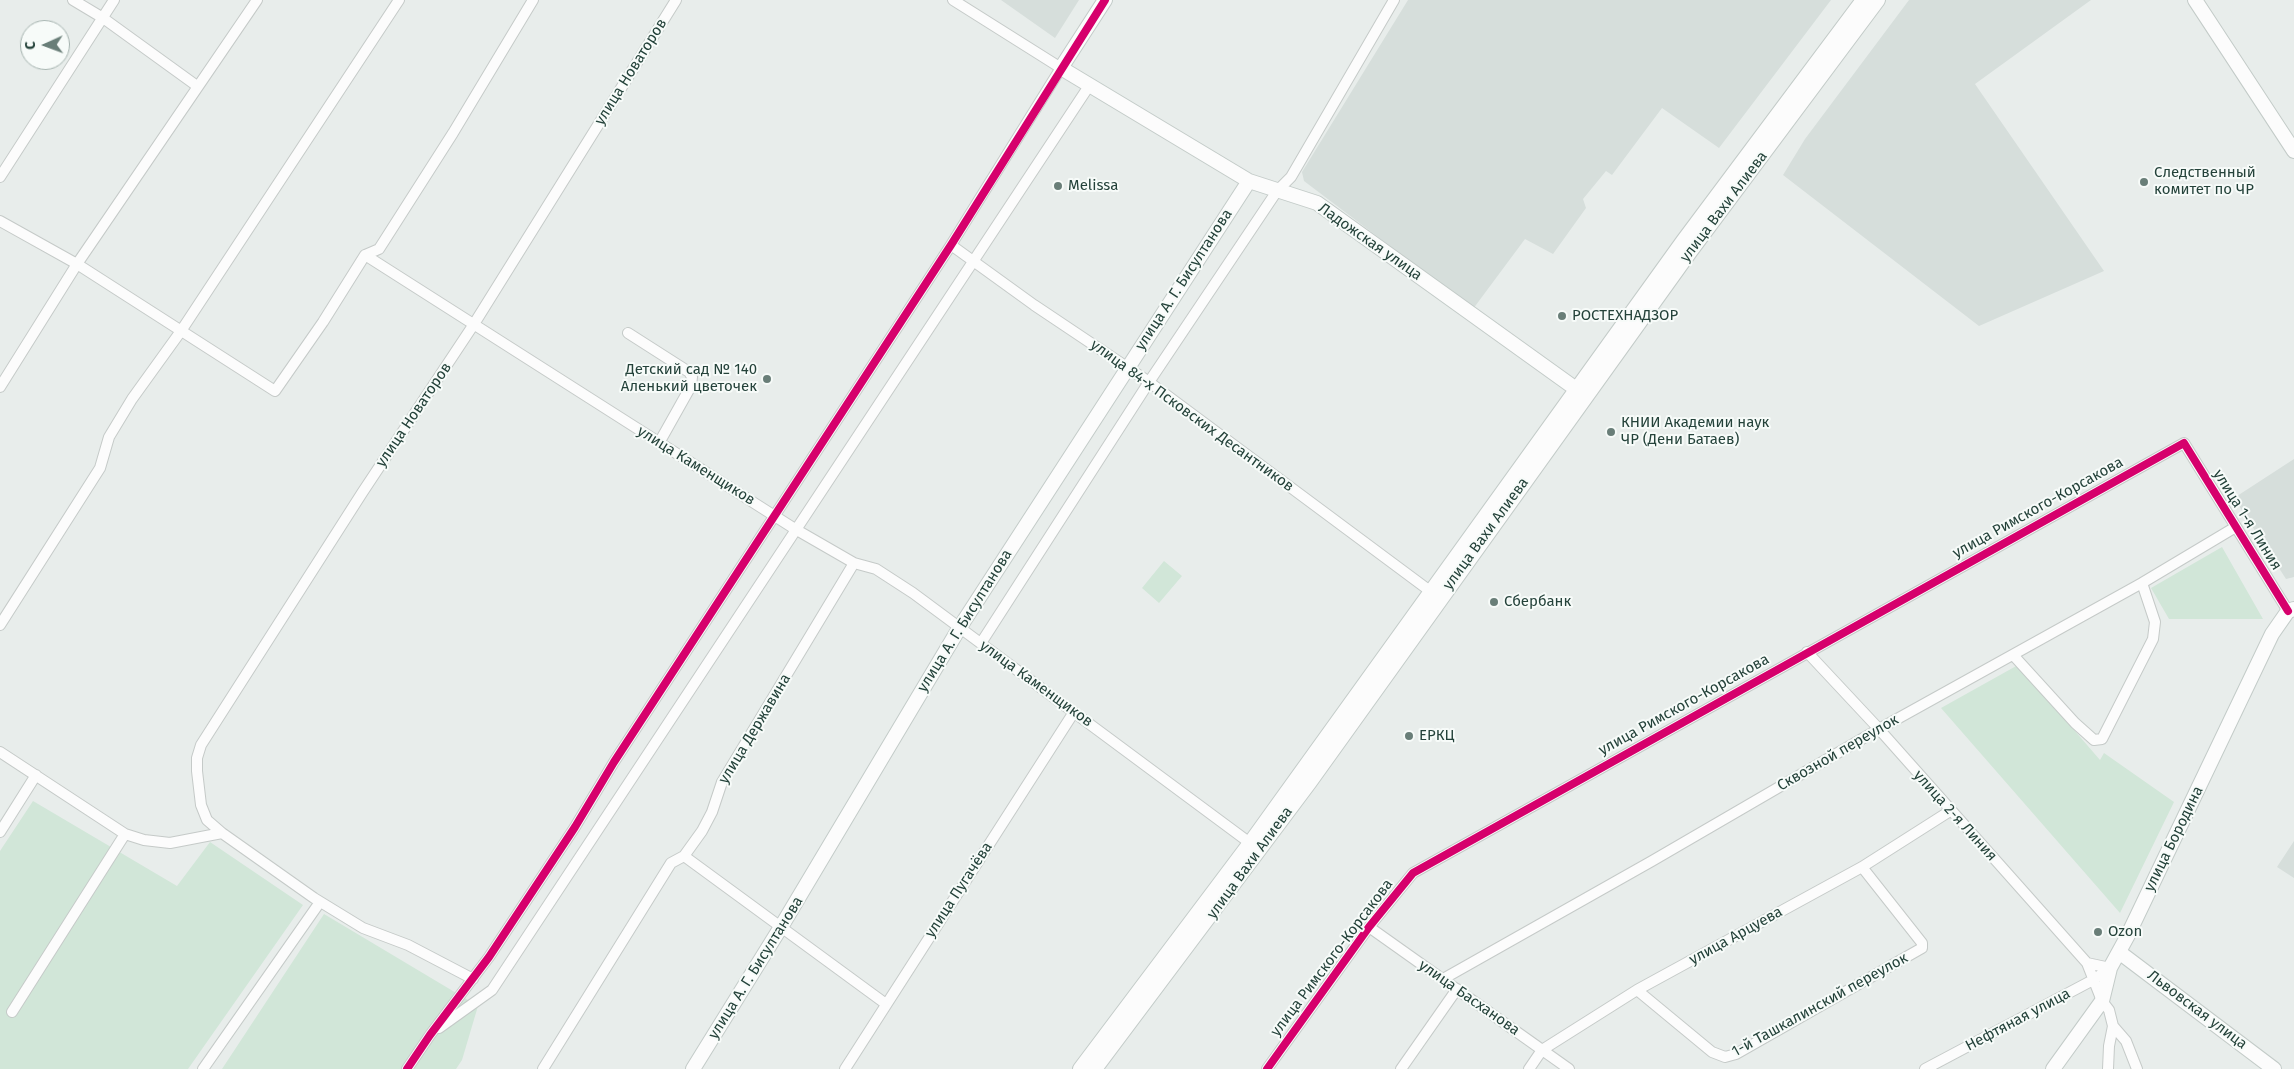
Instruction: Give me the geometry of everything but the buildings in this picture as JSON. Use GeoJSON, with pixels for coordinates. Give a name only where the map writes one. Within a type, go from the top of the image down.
{"type":"FeatureCollection","features":[{"type":"Feature","properties":{"kind":"main road"},"geometry":{"type":"LineString","coordinates":[[1062,68],[1105,0]]}},
{"type":"Feature","properties":{"kind":"main road","name":"улица Вахи Алиева"},"geometry":{"type":"LineString","coordinates":[[1095,1069],[1581,393],[1683,241],[1863,0]]}},
{"type":"Feature","properties":{"kind":"main road","name":"улица Вахи Алиева"},"geometry":{"type":"LineString","coordinates":[[1080,1069],[1254,847],[1430,591],[1690,252],[1878,0]]}},
{"type":"Feature","properties":{"kind":"main road"},"geometry":{"type":"LineString","coordinates":[[2195,0],[2294,151]]}},
{"type":"Feature","properties":{"kind":"main road","name":"Ладожская улица"},"geometry":{"type":"LineString","coordinates":[[1062,68],[1249,181],[1317,203],[1581,393]]}},
{"type":"Feature","properties":{"kind":"main road","name":"улица А. Г. Бисултанова"},"geometry":{"type":"LineString","coordinates":[[693,1069],[781,927],[960,628],[1126,367],[1249,181]]}},
{"type":"Feature","properties":{"kind":"main road","name":"улица Бородина"},"geometry":{"type":"LineString","coordinates":[[2053,1069],[2102,1001],[2110,968],[2272,634],[2291,610]]}},
{"type":"Feature","properties":{"kind":"main road","name":"Львовская улица"},"geometry":{"type":"LineString","coordinates":[[2119,952],[2274,1069]]}},
{"type":"Feature","properties":{"kind":"street"},"geometry":{"type":"LineString","coordinates":[[73,0],[103,18],[197,86]]}},
{"type":"Feature","properties":{"kind":"street"},"geometry":{"type":"LineString","coordinates":[[0,177],[114,0]]}},
{"type":"Feature","properties":{"kind":"street"},"geometry":{"type":"LineString","coordinates":[[0,388],[77,264],[257,0]]}},
{"type":"Feature","properties":{"kind":"street"},"geometry":{"type":"LineString","coordinates":[[0,625],[100,468],[109,437],[132,399],[180,331],[399,0]]}},
{"type":"Feature","properties":{"kind":"street"},"geometry":{"type":"LineString","coordinates":[[0,221],[77,264],[274,391],[323,322],[365,254],[380,249],[533,0]]}},
{"type":"Feature","properties":{"kind":"street","name":"улица Новаторов"},"geometry":{"type":"LineString","coordinates":[[473,979],[408,945],[363,928],[320,902],[222,833],[207,820],[201,805],[197,771],[198,758],[201,745],[474,324],[676,0]]}},
{"type":"Feature","properties":{"kind":"street"},"geometry":{"type":"LineString","coordinates":[[408,1069],[430,1035],[473,979],[575,827],[614,762],[951,244],[1062,68],[953,0]]}},
{"type":"Feature","properties":{"kind":"street","name":"улица А. Г. Бисултанова"},"geometry":{"type":"LineString","coordinates":[[981,643],[1149,382],[1277,191],[1291,177],[1394,0]]}},
{"type":"Feature","properties":{"kind":"street"},"geometry":{"type":"LineString","coordinates":[[430,1035],[492,990],[1089,86]]}},
{"type":"Feature","properties":{"kind":"street","name":"улица 84-х Псковских Десантников"},"geometry":{"type":"LineString","coordinates":[[951,244],[1034,305],[1149,382],[1430,591]]}},
{"type":"Feature","properties":{"kind":"street","name":"улица Каменщиков"},"geometry":{"type":"LineString","coordinates":[[365,254],[795,530],[854,563],[876,569],[981,643],[1254,847]]}},
{"type":"Feature","properties":{"kind":"street"},"geometry":{"type":"LineString","coordinates":[[628,333],[689,372],[692,377],[691,386],[659,443]]}},
{"type":"Feature","properties":{"kind":"street","name":"улица 1-я Линия"},"geometry":{"type":"LineString","coordinates":[[2184,443],[2234,528],[2291,610]]}},
{"type":"Feature","properties":{"kind":"street","name":"улица Римского-Корсакова"},"geometry":{"type":"LineString","coordinates":[[1267,1069],[1369,927],[1413,873],[2184,443]]}},
{"type":"Feature","properties":{"kind":"street","name":"Сквозной переулок"},"geometry":{"type":"LineString","coordinates":[[1443,979],[1652,861],[1879,729],[2014,656],[2234,528]]}},
{"type":"Feature","properties":{"kind":"street","name":"улица Державина"},"geometry":{"type":"LineString","coordinates":[[543,1069],[671,863],[684,856],[702,832],[712,812],[722,782],[854,563]]}},
{"type":"Feature","properties":{"kind":"street"},"geometry":{"type":"LineString","coordinates":[[2014,656],[2075,723],[2094,740],[2102,739],[2153,639],[2155,622],[2142,583]]}},
{"type":"Feature","properties":{"kind":"street","name":"улица 2-я Линия"},"geometry":{"type":"LineString","coordinates":[[1807,652],[1879,729],[2087,963]]}},
{"type":"Feature","properties":{"kind":"street","name":"улица Пугачёва"},"geometry":{"type":"LineString","coordinates":[[845,1069],[1074,712]]}},
{"type":"Feature","properties":{"kind":"street"},"geometry":{"type":"LineString","coordinates":[[0,752],[125,834],[144,840],[170,843],[222,833]]}},
{"type":"Feature","properties":{"kind":"street"},"geometry":{"type":"LineString","coordinates":[[0,832],[36,775]]}},
{"type":"Feature","properties":{"kind":"street","name":"улица Арцуева"},"geometry":{"type":"LineString","coordinates":[[1529,1069],[1542,1050],[1637,990],[1862,867],[1950,811]]}},
{"type":"Feature","properties":{"kind":"street"},"geometry":{"type":"LineString","coordinates":[[12,1012],[125,834]]}},
{"type":"Feature","properties":{"kind":"street"},"geometry":{"type":"LineString","coordinates":[[684,856],[886,1004]]}},
{"type":"Feature","properties":{"kind":"street","name":"1-й Ташкалинский переулок"},"geometry":{"type":"LineString","coordinates":[[1637,990],[1712,1052],[1725,1057],[1736,1054],[1922,948],[1922,943],[1862,867]]}},
{"type":"Feature","properties":{"kind":"street"},"geometry":{"type":"LineString","coordinates":[[203,1069],[320,902]]}},
{"type":"Feature","properties":{"kind":"street","name":"улица Басханова"},"geometry":{"type":"LineString","coordinates":[[1369,927],[1569,1069]]}},
{"type":"Feature","properties":{"kind":"street"},"geometry":{"type":"LineString","coordinates":[[2087,963],[2110,968]]}},
{"type":"Feature","properties":{"kind":"street"},"geometry":{"type":"LineString","coordinates":[[2087,963],[2102,1001],[2110,1010],[2113,1026],[2109,1046],[2108,1069]]}},
{"type":"Feature","properties":{"kind":"street","name":"Нефтяная улица"},"geometry":{"type":"LineString","coordinates":[[1925,1069],[2093,980],[2110,968]]}},
{"type":"Feature","properties":{"kind":"street"},"geometry":{"type":"LineString","coordinates":[[1401,1069],[1457,989]]}},
{"type":"Feature","properties":{"kind":"street"},"geometry":{"type":"LineString","coordinates":[[2113,1026],[2126,1041],[2137,1069]]}},
{"type":"Feature","properties":{"kind":"shaded area"},"geometry":{"type":"Polygon","coordinates":[[[1001,0],[1079,0],[1055,38],[1001,0]]]}},
{"type":"Feature","properties":{"kind":"shaded area"},"geometry":{"type":"Polygon","coordinates":[[[1408,0],[1831,0],[1719,148],[1662,108],[1612,175],[1606,171],[1583,199],[1586,208],[1553,254],[1525,239],[1473,309],[1304,181],[1302,172],[1408,0]]]}},
{"type":"Feature","properties":{"kind":"shaded area"},"geometry":{"type":"Polygon","coordinates":[[[1909,0],[2091,0],[1975,84],[2104,271],[1979,326],[1783,175],[1805,139],[1909,0]]]}},
{"type":"Feature","properties":{"kind":"shaded area"},"geometry":{"type":"Polygon","coordinates":[[[2294,459],[2294,577],[2286,579],[2234,498],[2294,459]]]}},
{"type":"Feature","properties":{"kind":"shaded area"},"geometry":{"type":"Polygon","coordinates":[[[2294,841],[2294,878],[2277,867],[2294,841]]]}},
{"type":"Feature","properties":{"kind":"green space"},"geometry":{"type":"Polygon","coordinates":[[[2222,547],[2263,619],[2169,619],[2151,588],[2222,547]]]}},
{"type":"Feature","properties":{"kind":"green space"},"geometry":{"type":"Polygon","coordinates":[[[1164,561],[1182,576],[1159,603],[1142,588],[1164,561]]]}},
{"type":"Feature","properties":{"kind":"green space"},"geometry":{"type":"Polygon","coordinates":[[[2018,665],[2100,760],[2104,753],[2174,802],[2120,913],[1941,708],[2018,665]]]}},
{"type":"Feature","properties":{"kind":"green space"},"geometry":{"type":"Polygon","coordinates":[[[33,801],[177,886],[210,842],[303,905],[188,1069],[0,1069],[0,851],[33,801]]]}},
{"type":"Feature","properties":{"kind":"green space"},"geometry":{"type":"Polygon","coordinates":[[[324,914],[478,1006],[462,1060],[456,1069],[222,1069],[324,914]]]}},
{"type":"Feature","properties":{"kind":"cycle path"},"geometry":{"type":"LineString","coordinates":[[407,1069],[430,1035],[489,957],[575,827],[614,762],[951,245],[1105,0]]}},
{"type":"Feature","properties":{"kind":"cycle path"},"geometry":{"type":"LineString","coordinates":[[1267,1069],[1369,927],[1413,873],[2184,443],[2288,611]]}},
{"type":"Feature","properties":{"kind":"place","name":"Следственный комитет по ЧР"},"geometry":{"type":"Point","coordinates":[2144,182]}},
{"type":"Feature","properties":{"kind":"place","name":"Melissa"},"geometry":{"type":"Point","coordinates":[1058,186]}},
{"type":"Feature","properties":{"kind":"place","name":"РОСТЕХНАДЗОР"},"geometry":{"type":"Point","coordinates":[1562,316]}},
{"type":"Feature","properties":{"kind":"place","name":"Детский сад № 140 Аленький цветочек"},"geometry":{"type":"Point","coordinates":[767,379]}},
{"type":"Feature","properties":{"kind":"place","name":"КНИИ Академии наук ЧР (Дени Батаев)"},"geometry":{"type":"Point","coordinates":[1611,432]}},
{"type":"Feature","properties":{"kind":"place","name":"Сбербанк"},"geometry":{"type":"Point","coordinates":[1494,602]}},
{"type":"Feature","properties":{"kind":"place","name":"ЕРКЦ"},"geometry":{"type":"Point","coordinates":[1409,736]}},
{"type":"Feature","properties":{"kind":"place","name":"Ozon"},"geometry":{"type":"Point","coordinates":[2098,932]}}]}
